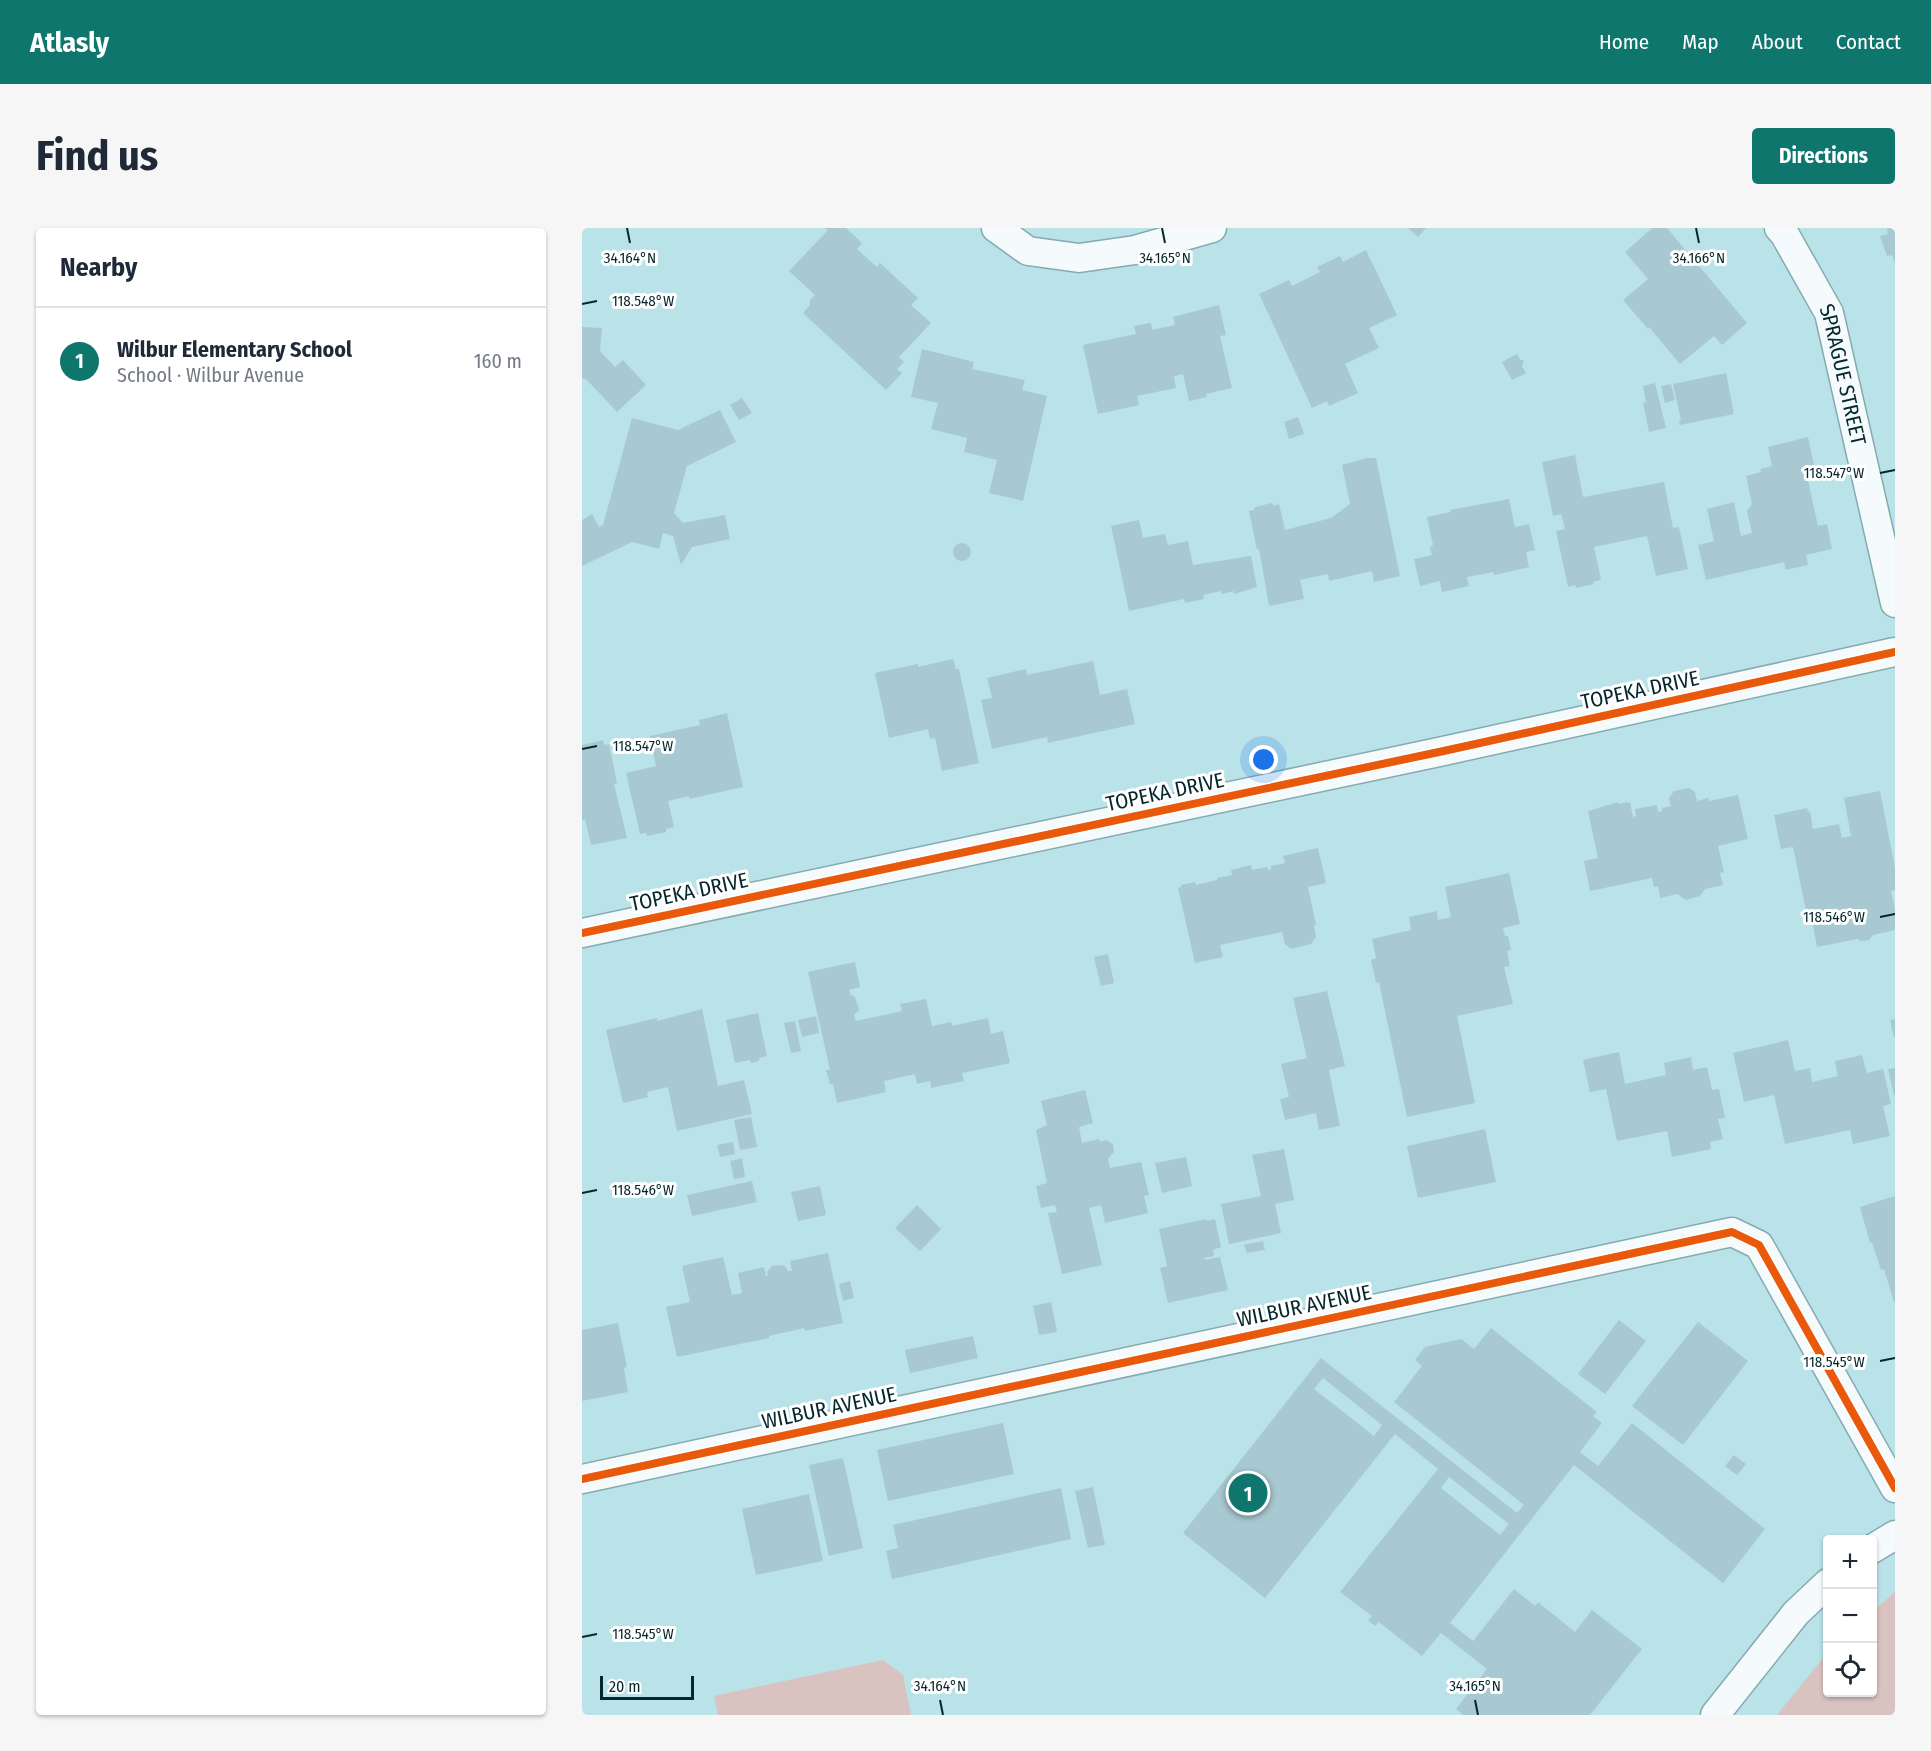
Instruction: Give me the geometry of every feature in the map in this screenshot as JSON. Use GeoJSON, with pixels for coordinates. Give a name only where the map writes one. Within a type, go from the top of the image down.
{"type":"FeatureCollection","features":[{"type":"Feature","properties":{"kind":"street"},"geometry":{"type":"LineString","coordinates":[[996,228],[1028,251],[1079,258],[1135,250],[1212,228]]}},
{"type":"Feature","properties":{"kind":"street","name":"SPRAGUE STREET"},"geometry":{"type":"LineString","coordinates":[[1779,228],[1829,313],[1895,603]]}},
{"type":"Feature","properties":{"kind":"street","name":"TOPEKA DRIVE"},"geometry":{"type":"LineString","coordinates":[[582,933],[1439,752],[1895,652]]}},
{"type":"Feature","properties":{"kind":"street","name":"WILBUR AVENUE"},"geometry":{"type":"LineString","coordinates":[[582,1479],[1732,1232],[1758,1245],[1895,1488]]}},
{"type":"Feature","properties":{"kind":"street"},"geometry":{"type":"LineString","coordinates":[[1877,1546],[1895,1535]]}},
{"type":"Feature","properties":{"kind":"street"},"geometry":{"type":"LineString","coordinates":[[1715,1715],[1796,1614],[1823,1587]]}},
{"type":"Feature","properties":{"kind":"shaded area"},"geometry":{"type":"Polygon","coordinates":[[[1895,1592],[1895,1715],[1777,1715],[1823,1658],[1823,1697],[1877,1697],[1877,1608],[1895,1592]]]}},
{"type":"Feature","properties":{"kind":"shaded area"},"geometry":{"type":"Polygon","coordinates":[[[883,1660],[903,1675],[911,1715],[718,1715],[714,1696],[883,1660]]]}},
{"type":"Feature","properties":{"kind":"building"},"geometry":{"type":"Polygon","coordinates":[[[824,228],[846,228],[862,243],[857,249],[877,267],[880,263],[918,298],[911,305],[931,323],[899,357],[904,362],[897,369],[902,373],[886,390],[803,313],[815,295],[789,271],[828,230],[824,228]]]}},
{"type":"Feature","properties":{"kind":"building"},"geometry":{"type":"Polygon","coordinates":[[[1408,228],[1426,228],[1418,237],[1408,228]]]}},
{"type":"Feature","properties":{"kind":"building"},"geometry":{"type":"Polygon","coordinates":[[[1652,228],[1667,228],[1747,323],[1722,345],[1714,336],[1680,364],[1623,300],[1648,279],[1625,252],[1652,228]]]}},
{"type":"Feature","properties":{"kind":"building"},"geometry":{"type":"Polygon","coordinates":[[[1887,228],[1895,228],[1895,264],[1892,255],[1887,256],[1880,236],[1888,234],[1887,228]]]}},
{"type":"Feature","properties":{"kind":"building"},"geometry":{"type":"Polygon","coordinates":[[[1366,250],[1397,315],[1369,328],[1379,348],[1345,364],[1358,393],[1329,406],[1327,401],[1312,408],[1259,294],[1289,280],[1292,286],[1320,272],[1317,267],[1340,256],[1343,262],[1366,250]]]}},
{"type":"Feature","properties":{"kind":"building"},"geometry":{"type":"Polygon","coordinates":[[[1219,305],[1226,335],[1220,336],[1232,388],[1189,401],[1183,374],[1174,376],[1176,388],[1137,396],[1139,405],[1098,414],[1083,345],[1136,334],[1134,326],[1151,323],[1152,330],[1175,325],[1173,317],[1219,305]]]}},
{"type":"Feature","properties":{"kind":"building"},"geometry":{"type":"Polygon","coordinates":[[[582,327],[602,328],[600,351],[615,367],[623,360],[646,385],[617,412],[586,379],[582,379],[582,327]]]}},
{"type":"Feature","properties":{"kind":"building"},"geometry":{"type":"Polygon","coordinates":[[[922,349],[974,362],[972,369],[1025,380],[1022,390],[1047,396],[1023,501],[989,493],[997,460],[964,452],[967,438],[931,429],[938,403],[911,397],[922,349]]]}},
{"type":"Feature","properties":{"kind":"building"},"geometry":{"type":"Polygon","coordinates":[[[1517,354],[1520,360],[1524,360],[1522,366],[1526,373],[1512,380],[1502,362],[1517,354]]]}},
{"type":"Feature","properties":{"kind":"building"},"geometry":{"type":"Polygon","coordinates":[[[1726,373],[1734,414],[1680,425],[1681,420],[1673,384],[1726,373]]]}},
{"type":"Feature","properties":{"kind":"building"},"geometry":{"type":"Polygon","coordinates":[[[1655,383],[1666,428],[1649,432],[1643,403],[1646,402],[1643,386],[1655,383]]]}},
{"type":"Feature","properties":{"kind":"building"},"geometry":{"type":"Polygon","coordinates":[[[1671,384],[1675,400],[1665,403],[1661,386],[1671,384]]]}},
{"type":"Feature","properties":{"kind":"building"},"geometry":{"type":"Polygon","coordinates":[[[742,398],[752,413],[739,420],[730,405],[742,398]]]}},
{"type":"Feature","properties":{"kind":"building"},"geometry":{"type":"Polygon","coordinates":[[[720,410],[736,442],[687,466],[674,513],[683,523],[725,515],[730,539],[692,547],[681,565],[673,536],[663,533],[659,549],[632,542],[582,566],[582,520],[592,514],[599,527],[603,525],[632,418],[678,430],[720,410]]]}},
{"type":"Feature","properties":{"kind":"building"},"geometry":{"type":"Polygon","coordinates":[[[1298,417],[1304,434],[1289,439],[1284,422],[1298,417]]]}},
{"type":"Feature","properties":{"kind":"building"},"geometry":{"type":"Polygon","coordinates":[[[1808,437],[1816,474],[1807,476],[1818,526],[1827,524],[1832,549],[1806,555],[1808,565],[1786,570],[1784,562],[1706,580],[1698,545],[1714,541],[1707,509],[1734,502],[1741,536],[1752,533],[1747,511],[1752,504],[1746,476],[1772,466],[1768,447],[1808,437]]]}},
{"type":"Feature","properties":{"kind":"building"},"geometry":{"type":"Polygon","coordinates":[[[1575,455],[1583,497],[1664,482],[1673,528],[1679,527],[1688,569],[1656,576],[1647,536],[1594,547],[1601,580],[1576,588],[1575,585],[1568,587],[1556,531],[1565,529],[1561,514],[1553,516],[1542,462],[1575,455]]]}},
{"type":"Feature","properties":{"kind":"building"},"geometry":{"type":"Polygon","coordinates":[[[1367,458],[1376,458],[1400,576],[1374,582],[1372,571],[1329,581],[1328,574],[1300,580],[1304,599],[1269,606],[1259,549],[1257,550],[1249,511],[1254,510],[1255,507],[1272,503],[1274,506],[1279,504],[1285,530],[1331,518],[1350,504],[1342,465],[1367,458]]]}},
{"type":"Feature","properties":{"kind":"building"},"geometry":{"type":"Polygon","coordinates":[[[1509,499],[1515,527],[1529,524],[1535,550],[1526,552],[1529,567],[1494,575],[1493,572],[1467,577],[1469,586],[1442,592],[1440,581],[1420,586],[1414,559],[1432,555],[1430,547],[1433,545],[1427,517],[1451,512],[1450,510],[1509,499]]]}},
{"type":"Feature","properties":{"kind":"building"},"geometry":{"type":"Polygon","coordinates":[[[1139,520],[1143,538],[1165,534],[1168,545],[1188,541],[1193,565],[1251,556],[1257,587],[1234,594],[1234,591],[1222,594],[1221,591],[1203,595],[1204,599],[1185,603],[1184,599],[1129,611],[1111,526],[1139,520]]]}},
{"type":"Feature","properties":{"kind":"building"},"geometry":{"type":"Polygon","coordinates":[[[962,543],[968,546],[971,552],[968,558],[962,561],[956,558],[953,552],[956,546],[962,543]]]}},
{"type":"Feature","properties":{"kind":"building"},"geometry":{"type":"Polygon","coordinates":[[[953,659],[956,669],[959,669],[979,763],[942,771],[935,738],[930,739],[928,729],[889,738],[875,673],[953,659]]]}},
{"type":"Feature","properties":{"kind":"building"},"geometry":{"type":"Polygon","coordinates":[[[1093,661],[1100,695],[1127,689],[1135,724],[1048,743],[1047,737],[992,749],[981,700],[992,698],[987,678],[1026,669],[1027,675],[1093,661]]]}},
{"type":"Feature","properties":{"kind":"building"},"geometry":{"type":"Polygon","coordinates":[[[727,713],[743,787],[689,799],[689,796],[668,801],[674,827],[666,829],[666,832],[647,836],[646,833],[640,834],[626,773],[656,766],[650,736],[700,725],[699,720],[727,713]]]}},
{"type":"Feature","properties":{"kind":"building"},"geometry":{"type":"Polygon","coordinates":[[[603,740],[604,745],[609,744],[617,783],[614,784],[627,838],[591,845],[585,819],[582,820],[582,745],[603,740]]]}},
{"type":"Feature","properties":{"kind":"building"},"geometry":{"type":"Polygon","coordinates":[[[1689,788],[1695,792],[1697,801],[1738,795],[1748,839],[1718,846],[1724,872],[1720,873],[1723,885],[1705,889],[1700,896],[1686,900],[1677,894],[1660,898],[1658,886],[1654,887],[1652,878],[1590,891],[1584,861],[1598,858],[1588,811],[1618,802],[1618,804],[1630,802],[1633,817],[1636,816],[1635,809],[1657,805],[1658,812],[1662,811],[1662,808],[1671,806],[1669,798],[1674,791],[1689,788]]]}},
{"type":"Feature","properties":{"kind":"building"},"geometry":{"type":"Polygon","coordinates":[[[1880,791],[1895,868],[1895,890],[1891,891],[1895,910],[1895,930],[1873,935],[1869,940],[1857,939],[1817,947],[1812,920],[1808,921],[1793,847],[1781,849],[1774,815],[1807,808],[1808,812],[1810,811],[1813,829],[1839,824],[1842,838],[1851,836],[1844,798],[1880,791]]]}},
{"type":"Feature","properties":{"kind":"building"},"geometry":{"type":"Polygon","coordinates":[[[1318,848],[1326,883],[1308,887],[1316,925],[1314,925],[1316,937],[1311,944],[1291,949],[1285,944],[1282,932],[1220,945],[1223,957],[1195,963],[1178,888],[1181,885],[1195,882],[1196,885],[1217,880],[1217,878],[1232,875],[1231,870],[1251,865],[1252,870],[1267,867],[1268,870],[1271,866],[1285,863],[1283,856],[1318,848]]]}},
{"type":"Feature","properties":{"kind":"building"},"geometry":{"type":"Polygon","coordinates":[[[1509,873],[1520,924],[1503,928],[1505,936],[1508,936],[1511,950],[1507,951],[1510,966],[1504,967],[1513,1004],[1457,1016],[1475,1103],[1407,1117],[1379,982],[1376,983],[1371,960],[1376,958],[1372,939],[1411,930],[1409,917],[1437,911],[1438,920],[1451,917],[1445,887],[1509,873]]]}},
{"type":"Feature","properties":{"kind":"building"},"geometry":{"type":"Polygon","coordinates":[[[1108,954],[1114,983],[1101,986],[1094,957],[1108,954]]]}},
{"type":"Feature","properties":{"kind":"building"},"geometry":{"type":"Polygon","coordinates":[[[855,962],[860,987],[849,990],[855,997],[859,1010],[854,1015],[856,1021],[902,1011],[900,1004],[926,999],[932,1026],[951,1022],[952,1026],[988,1018],[991,1034],[1003,1031],[1010,1063],[962,1073],[964,1081],[931,1088],[930,1081],[917,1084],[915,1074],[884,1081],[886,1092],[837,1103],[833,1084],[830,1084],[826,1070],[830,1070],[808,972],[855,962]]]}},
{"type":"Feature","properties":{"kind":"building"},"geometry":{"type":"Polygon","coordinates":[[[1327,991],[1345,1066],[1329,1070],[1340,1126],[1319,1130],[1316,1113],[1285,1120],[1280,1099],[1289,1097],[1281,1064],[1307,1058],[1293,998],[1327,991]]]}},
{"type":"Feature","properties":{"kind":"building"},"geometry":{"type":"Polygon","coordinates":[[[702,1009],[718,1086],[744,1080],[752,1114],[677,1131],[668,1087],[647,1092],[648,1097],[623,1103],[606,1030],[657,1018],[657,1021],[702,1009]]]}},
{"type":"Feature","properties":{"kind":"building"},"geometry":{"type":"Polygon","coordinates":[[[758,1013],[767,1056],[751,1063],[750,1060],[735,1063],[726,1020],[758,1013]]]}},
{"type":"Feature","properties":{"kind":"building"},"geometry":{"type":"Polygon","coordinates":[[[816,1016],[819,1033],[802,1037],[798,1020],[816,1016]]]}},
{"type":"Feature","properties":{"kind":"building"},"geometry":{"type":"Polygon","coordinates":[[[1895,1019],[1895,1038],[1894,1038],[1890,1020],[1895,1019]]]}},
{"type":"Feature","properties":{"kind":"building"},"geometry":{"type":"Polygon","coordinates":[[[795,1021],[801,1051],[791,1053],[784,1023],[795,1021]]]}},
{"type":"Feature","properties":{"kind":"building"},"geometry":{"type":"Polygon","coordinates":[[[1788,1040],[1795,1071],[1810,1068],[1812,1082],[1838,1076],[1835,1061],[1862,1055],[1867,1073],[1883,1069],[1891,1104],[1883,1106],[1890,1136],[1853,1144],[1850,1130],[1785,1144],[1774,1095],[1744,1102],[1733,1053],[1788,1040]]]}},
{"type":"Feature","properties":{"kind":"building"},"geometry":{"type":"Polygon","coordinates":[[[1619,1052],[1625,1084],[1666,1075],[1664,1063],[1691,1057],[1693,1070],[1707,1067],[1712,1090],[1719,1089],[1725,1118],[1718,1119],[1723,1139],[1710,1142],[1711,1149],[1672,1157],[1667,1131],[1617,1141],[1606,1089],[1590,1092],[1583,1060],[1619,1052]]]}},
{"type":"Feature","properties":{"kind":"building"},"geometry":{"type":"Polygon","coordinates":[[[1895,1068],[1895,1095],[1894,1095],[1888,1069],[1895,1068]]]}},
{"type":"Feature","properties":{"kind":"building"},"geometry":{"type":"Polygon","coordinates":[[[1085,1090],[1093,1123],[1079,1127],[1082,1143],[1099,1139],[1100,1142],[1106,1140],[1113,1144],[1114,1152],[1108,1159],[1110,1168],[1141,1162],[1149,1195],[1144,1196],[1148,1213],[1105,1223],[1101,1205],[1089,1208],[1102,1265],[1062,1274],[1048,1213],[1057,1212],[1055,1205],[1041,1208],[1036,1186],[1047,1183],[1036,1130],[1047,1125],[1041,1101],[1085,1090]]]}},
{"type":"Feature","properties":{"kind":"building"},"geometry":{"type":"Polygon","coordinates":[[[751,1117],[757,1147],[740,1150],[734,1120],[751,1117]]]}},
{"type":"Feature","properties":{"kind":"building"},"geometry":{"type":"Polygon","coordinates":[[[1485,1129],[1496,1182],[1418,1198],[1407,1146],[1485,1129]]]}},
{"type":"Feature","properties":{"kind":"building"},"geometry":{"type":"Polygon","coordinates":[[[733,1142],[735,1154],[720,1157],[717,1145],[733,1142]]]}},
{"type":"Feature","properties":{"kind":"building"},"geometry":{"type":"Polygon","coordinates":[[[1284,1149],[1294,1200],[1275,1204],[1281,1233],[1229,1244],[1221,1204],[1261,1196],[1252,1155],[1284,1149]]]}},
{"type":"Feature","properties":{"kind":"building"},"geometry":{"type":"Polygon","coordinates":[[[1186,1157],[1192,1186],[1162,1193],[1155,1163],[1186,1157]]]}},
{"type":"Feature","properties":{"kind":"building"},"geometry":{"type":"Polygon","coordinates":[[[742,1158],[745,1177],[734,1179],[730,1161],[742,1158]]]}},
{"type":"Feature","properties":{"kind":"building"},"geometry":{"type":"Polygon","coordinates":[[[752,1181],[757,1202],[692,1216],[687,1195],[752,1181]]]}},
{"type":"Feature","properties":{"kind":"building"},"geometry":{"type":"Polygon","coordinates":[[[820,1186],[826,1215],[798,1221],[791,1192],[820,1186]]]}},
{"type":"Feature","properties":{"kind":"building"},"geometry":{"type":"Polygon","coordinates":[[[1895,1196],[1894,1302],[1884,1269],[1881,1270],[1872,1242],[1870,1243],[1860,1207],[1895,1196]]]}},
{"type":"Feature","properties":{"kind":"building"},"geometry":{"type":"Polygon","coordinates":[[[917,1205],[941,1229],[920,1251],[895,1228],[917,1205]]]}},
{"type":"Feature","properties":{"kind":"building"},"geometry":{"type":"Polygon","coordinates":[[[1206,1219],[1206,1221],[1215,1219],[1221,1247],[1213,1250],[1214,1256],[1204,1258],[1205,1260],[1220,1257],[1228,1290],[1168,1303],[1160,1268],[1167,1266],[1159,1229],[1206,1219]]]}},
{"type":"Feature","properties":{"kind":"building"},"geometry":{"type":"Polygon","coordinates":[[[1263,1241],[1265,1250],[1247,1253],[1244,1245],[1263,1241]]]}},
{"type":"Feature","properties":{"kind":"building"},"geometry":{"type":"Polygon","coordinates":[[[828,1253],[843,1323],[805,1331],[804,1328],[769,1336],[769,1338],[677,1357],[666,1307],[690,1302],[682,1266],[723,1257],[732,1295],[742,1293],[738,1273],[764,1267],[766,1276],[768,1276],[767,1272],[772,1266],[779,1265],[792,1271],[790,1261],[828,1253]]]}},
{"type":"Feature","properties":{"kind":"building"},"geometry":{"type":"Polygon","coordinates":[[[850,1281],[854,1298],[843,1301],[839,1284],[850,1281]]]}},
{"type":"Feature","properties":{"kind":"building"},"geometry":{"type":"Polygon","coordinates":[[[1051,1302],[1057,1332],[1039,1335],[1033,1306],[1051,1302]]]}},
{"type":"Feature","properties":{"kind":"building"},"geometry":{"type":"Polygon","coordinates":[[[1619,1320],[1646,1341],[1605,1394],[1578,1374],[1619,1320]]]}},
{"type":"Feature","properties":{"kind":"building"},"geometry":{"type":"Polygon","coordinates":[[[1698,1322],[1748,1361],[1683,1445],[1632,1406],[1698,1322]]]}},
{"type":"Feature","properties":{"kind":"building"},"geometry":{"type":"Polygon","coordinates":[[[618,1323],[627,1367],[624,1368],[628,1392],[582,1401],[582,1330],[618,1323]]]}},
{"type":"Feature","properties":{"kind":"building"},"geometry":{"type":"Polygon","coordinates":[[[1491,1328],[1597,1412],[1593,1416],[1602,1423],[1580,1452],[1598,1466],[1632,1423],[1765,1529],[1723,1583],[1574,1465],[1450,1623],[1473,1641],[1514,1589],[1535,1606],[1538,1602],[1575,1632],[1592,1610],[1642,1649],[1590,1715],[1463,1715],[1456,1709],[1487,1669],[1441,1633],[1422,1656],[1379,1622],[1375,1626],[1368,1620],[1372,1616],[1340,1592],[1438,1469],[1395,1434],[1265,1598],[1183,1533],[1321,1358],[1517,1513],[1524,1505],[1394,1402],[1422,1366],[1415,1360],[1425,1347],[1461,1339],[1474,1349],[1491,1328]],[[1323,1378],[1314,1389],[1374,1436],[1382,1425],[1323,1378]],[[1449,1477],[1441,1488],[1500,1535],[1509,1524],[1449,1477]]]}},
{"type":"Feature","properties":{"kind":"building"},"geometry":{"type":"Polygon","coordinates":[[[973,1336],[978,1358],[910,1373],[905,1350],[973,1336]]]}},
{"type":"Feature","properties":{"kind":"building"},"geometry":{"type":"Polygon","coordinates":[[[1003,1423],[1014,1474],[888,1501],[877,1450],[1003,1423]]]}},
{"type":"Feature","properties":{"kind":"building"},"geometry":{"type":"Polygon","coordinates":[[[1734,1455],[1746,1464],[1737,1475],[1725,1466],[1734,1455]]]}},
{"type":"Feature","properties":{"kind":"building"},"geometry":{"type":"Polygon","coordinates":[[[843,1458],[863,1548],[829,1556],[809,1465],[843,1458]]]}},
{"type":"Feature","properties":{"kind":"building"},"geometry":{"type":"Polygon","coordinates":[[[1093,1487],[1105,1545],[1088,1548],[1075,1491],[1093,1487]]]}},
{"type":"Feature","properties":{"kind":"building"},"geometry":{"type":"Polygon","coordinates":[[[1061,1488],[1071,1539],[892,1579],[886,1551],[898,1548],[893,1525],[1061,1488]]]}},
{"type":"Feature","properties":{"kind":"building"},"geometry":{"type":"Polygon","coordinates":[[[809,1494],[823,1561],[756,1575],[742,1509],[809,1494]]]}},
{"type":"Feature","properties":{"kind":"cycle path"},"geometry":{"type":"LineString","coordinates":[[582,933],[1439,752],[1895,652]]}},
{"type":"Feature","properties":{"kind":"cycle path"},"geometry":{"type":"LineString","coordinates":[[582,1479],[1732,1232],[1759,1245],[1895,1488]]}},
{"type":"Feature","properties":{"kind":"place","name":"Wilbur Elementary School"},"geometry":{"type":"Point","coordinates":[1248,1493]}}]}
